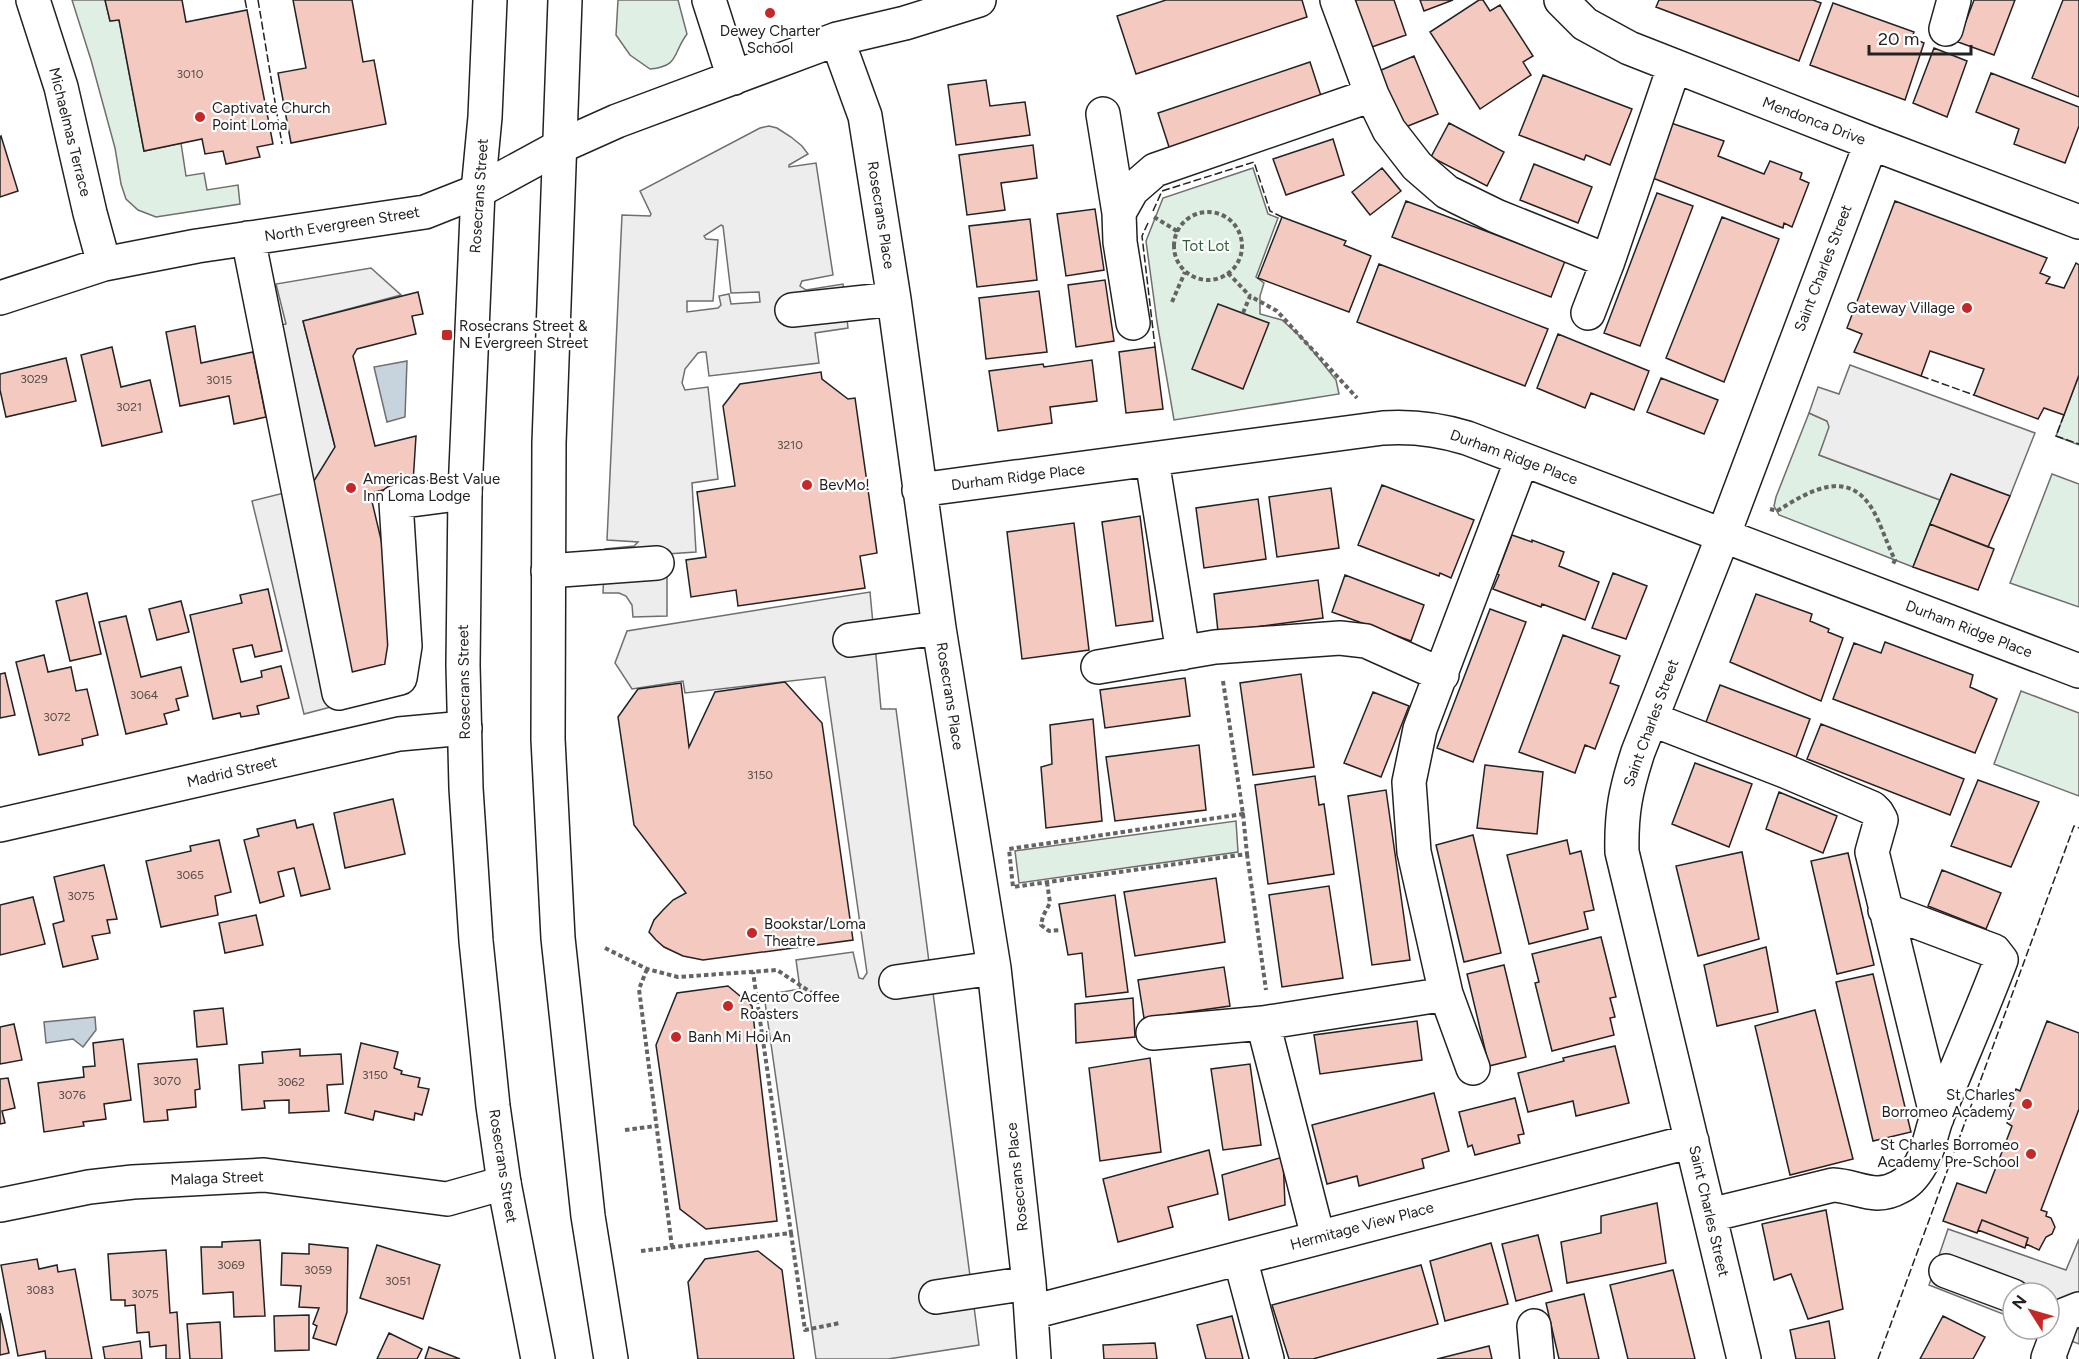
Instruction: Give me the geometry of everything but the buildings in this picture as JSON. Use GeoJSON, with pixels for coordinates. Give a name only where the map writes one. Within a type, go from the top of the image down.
{"type":"FeatureCollection","features":[{"type":"Feature","properties":{"kind":"street","name":"Michaelmas Terrace"},"geometry":{"type":"LineString","coordinates":[[33,0],[61,87],[104,264]]}},
{"type":"Feature","properties":{"kind":"street","name":"Rosecrans Street"},"geometry":{"type":"LineString","coordinates":[[490,0],[485,117],[478,191],[465,494],[463,665],[468,842],[493,1106],[504,1183],[538,1359]]}},
{"type":"Feature","properties":{"kind":"street"},"geometry":{"type":"LineString","coordinates":[[565,0],[549,431],[548,739],[558,938],[588,1216],[611,1359]]}},
{"type":"Feature","properties":{"kind":"street"},"geometry":{"type":"LineString","coordinates":[[710,0],[734,78]]}},
{"type":"Feature","properties":{"kind":"street","name":"North Evergreen Street"},"geometry":{"type":"LineString","coordinates":[[0,298],[104,264],[248,238],[425,212],[478,191],[560,147],[617,121],[837,39],[889,13],[979,0]]}},
{"type":"Feature","properties":{"kind":"street"},"geometry":{"type":"LineString","coordinates":[[1337,0],[1372,94],[1389,130],[1417,166],[1447,192],[1496,216],[1608,261]]}},
{"type":"Feature","properties":{"kind":"street","name":"Mendonca Drive"},"geometry":{"type":"LineString","coordinates":[[1561,0],[1575,16],[1597,32],[1629,48],[2079,222]]}},
{"type":"Feature","properties":{"kind":"street","name":"Rosecrans Place"},"geometry":{"type":"LineString","coordinates":[[837,39],[866,116],[894,299],[939,628],[994,968],[1030,1297],[1034,1359]]}},
{"type":"Feature","properties":{"kind":"street"},"geometry":{"type":"LineString","coordinates":[[1588,313],[1674,67]]}},
{"type":"Feature","properties":{"kind":"street"},"geometry":{"type":"LineString","coordinates":[[1119,213],[1132,190],[1155,171],[1372,94]]}},
{"type":"Feature","properties":{"kind":"street"},"geometry":{"type":"LineString","coordinates":[[1103,114],[1133,323]]}},
{"type":"Feature","properties":{"kind":"street","name":"Saint Charles Street"},"geometry":{"type":"LineString","coordinates":[[1744,1359],[1622,852],[1621,820],[1627,786],[1651,719],[1723,536],[1871,143]]}},
{"type":"Feature","properties":{"kind":"street"},"geometry":{"type":"LineString","coordinates":[[248,238],[339,693],[400,678],[405,646],[396,502],[465,494]]}},
{"type":"Feature","properties":{"kind":"street"},"geometry":{"type":"LineString","coordinates":[[792,310],[894,299]]}},
{"type":"Feature","properties":{"kind":"street","name":"Durham Ridge Place"},"geometry":{"type":"LineString","coordinates":[[919,490],[1383,428],[1436,429],[1467,438],[2079,671]]}},
{"type":"Feature","properties":{"kind":"street"},"geometry":{"type":"LineString","coordinates":[[1473,1068],[1446,994],[1414,852],[1409,782],[1420,729],[1522,459]]}},
{"type":"Feature","properties":{"kind":"street"},"geometry":{"type":"LineString","coordinates":[[1152,460],[1183,653]]}},
{"type":"Feature","properties":{"kind":"street"},"geometry":{"type":"LineString","coordinates":[[549,571],[657,563]]}},
{"type":"Feature","properties":{"kind":"street"},"geometry":{"type":"LineString","coordinates":[[850,640],[939,628]]}},
{"type":"Feature","properties":{"kind":"street"},"geometry":{"type":"LineString","coordinates":[[1098,667],[1218,647],[1341,638],[1366,641],[1442,675]]}},
{"type":"Feature","properties":{"kind":"street"},"geometry":{"type":"LineString","coordinates":[[1651,719],[1785,771],[1864,805],[1877,813],[1881,820],[1872,852],[1937,1118]]}},
{"type":"Feature","properties":{"kind":"street","name":"Madrid Street"},"geometry":{"type":"LineString","coordinates":[[0,825],[399,734],[465,728]]}},
{"type":"Feature","properties":{"kind":"street"},"geometry":{"type":"LineString","coordinates":[[1710,1215],[1833,1185],[1878,1194],[1900,1187],[1911,1178],[1921,1164],[1937,1118],[2001,960],[1994,951],[1885,910]]}},
{"type":"Feature","properties":{"kind":"street"},"geometry":{"type":"LineString","coordinates":[[896,982],[994,968]]}},
{"type":"Feature","properties":{"kind":"street"},"geometry":{"type":"LineString","coordinates":[[1153,1033],[1267,1022],[1446,994]]}},
{"type":"Feature","properties":{"kind":"street"},"geometry":{"type":"LineString","coordinates":[[1267,1022],[1318,1237]]}},
{"type":"Feature","properties":{"kind":"street","name":"Hermitage View Place"},"geometry":{"type":"LineString","coordinates":[[936,1297],[1030,1297],[1240,1258],[1692,1141]]}},
{"type":"Feature","properties":{"kind":"street","name":"Malaga Street"},"geometry":{"type":"LineString","coordinates":[[0,1205],[89,1187],[133,1182],[252,1176],[276,1177],[447,1199],[504,1183]]}},
{"type":"Feature","properties":{"kind":"street"},"geometry":{"type":"LineString","coordinates":[[1240,1258],[1267,1359]]}},
{"type":"Feature","properties":{"kind":"street"},"geometry":{"type":"LineString","coordinates":[[1946,1271],[2001,1292]]}},
{"type":"Feature","properties":{"kind":"street"},"geometry":{"type":"LineString","coordinates":[[2050,1359],[2048,1358],[2064,1311]]}},
{"type":"Feature","properties":{"kind":"street"},"geometry":{"type":"LineString","coordinates":[[1533,1326],[1537,1359]]}},
{"type":"Feature","properties":{"kind":"path"},"geometry":{"type":"LineString","coordinates":[[1203,211],[1214,212],[1234,223],[1240,232],[1242,253],[1238,262],[1228,273],[1214,280],[1203,280],[1185,272],[1178,264],[1173,242],[1177,231],[1192,214],[1203,211]]}},
{"type":"Feature","properties":{"kind":"path"},"geometry":{"type":"LineString","coordinates":[[1172,302],[1185,272]]}},
{"type":"Feature","properties":{"kind":"path"},"geometry":{"type":"LineString","coordinates":[[1228,273],[1250,296],[1277,311],[1383,428]]}},
{"type":"Feature","properties":{"kind":"path"},"geometry":{"type":"LineString","coordinates":[[1243,313],[1250,296]]}},
{"type":"Feature","properties":{"kind":"path"},"geometry":{"type":"LineString","coordinates":[[1737,497],[1777,511],[1822,488],[1843,485],[1863,494],[1875,514],[1895,560],[1881,595]]}},
{"type":"Feature","properties":{"kind":"path"},"geometry":{"type":"LineString","coordinates":[[1218,647],[1243,814],[1267,1022]]}},
{"type":"Feature","properties":{"kind":"path"},"geometry":{"type":"LineString","coordinates":[[1243,814],[1009,849],[1013,887],[1247,854]]}},
{"type":"Feature","properties":{"kind":"path"},"geometry":{"type":"LineString","coordinates":[[1047,882],[1050,903],[1041,925],[1049,931],[1061,930]]}},
{"type":"Feature","properties":{"kind":"path"},"geometry":{"type":"LineString","coordinates":[[605,948],[646,969],[678,977],[777,970],[816,995]]}},
{"type":"Feature","properties":{"kind":"path"},"geometry":{"type":"LineString","coordinates":[[646,969],[639,989],[672,1247]]}},
{"type":"Feature","properties":{"kind":"path"},"geometry":{"type":"LineString","coordinates":[[753,972],[805,1330],[840,1323]]}},
{"type":"Feature","properties":{"kind":"path"},"geometry":{"type":"LineString","coordinates":[[625,1130],[656,1126]]}},
{"type":"Feature","properties":{"kind":"path"},"geometry":{"type":"LineString","coordinates":[[641,1251],[791,1233]]}},
{"type":"Feature","properties":{"kind":"green space"},"geometry":{"type":"Polygon","coordinates":[[[72,0],[105,0],[110,21],[119,20],[144,151],[181,143],[186,176],[204,173],[207,190],[238,185],[240,204],[156,217],[138,210],[126,199],[115,148],[72,0]]]}},
{"type":"Feature","properties":{"kind":"green space"},"geometry":{"type":"Polygon","coordinates":[[[618,0],[678,0],[687,34],[671,62],[650,69],[630,55],[616,35],[618,0]]]}},
{"type":"Feature","properties":{"kind":"green space","name":"Tot Lot"},"geometry":{"type":"Polygon","coordinates":[[[1253,168],[1268,214],[1278,218],[1256,277],[1264,283],[1260,296],[1260,314],[1282,320],[1305,341],[1336,380],[1339,394],[1174,420],[1146,241],[1163,198],[1253,168]]]}},
{"type":"Feature","properties":{"kind":"green space"},"geometry":{"type":"Polygon","coordinates":[[[2079,375],[2079,445],[2056,436],[2079,375]]]}},
{"type":"Feature","properties":{"kind":"green space"},"geometry":{"type":"Polygon","coordinates":[[[1809,413],[1827,421],[1830,427],[1819,455],[1940,500],[1913,567],[1779,515],[1774,506],[1776,497],[1809,413]]]}},
{"type":"Feature","properties":{"kind":"green space"},"geometry":{"type":"Polygon","coordinates":[[[2052,474],[2079,484],[2079,607],[2010,583],[2052,474]]]}},
{"type":"Feature","properties":{"kind":"green space"},"geometry":{"type":"Polygon","coordinates":[[[2021,691],[2079,713],[2079,796],[1994,764],[2021,691]]]}},
{"type":"Feature","properties":{"kind":"green space"},"geometry":{"type":"Polygon","coordinates":[[[1236,821],[1238,852],[1019,883],[1015,851],[1236,821]]]}},
{"type":"Feature","properties":{"kind":"shaded area"},"geometry":{"type":"Polygon","coordinates":[[[769,126],[777,128],[802,146],[808,154],[789,167],[816,163],[833,275],[802,281],[800,286],[806,290],[843,284],[848,328],[815,333],[819,363],[709,376],[706,352],[702,352],[698,353],[685,369],[682,383],[685,390],[708,387],[718,479],[692,483],[696,552],[667,554],[667,616],[633,617],[632,605],[626,596],[619,593],[603,593],[605,549],[634,546],[638,542],[607,540],[622,215],[650,216],[640,191],[760,128],[769,126]],[[721,225],[704,236],[706,239],[718,240],[713,301],[687,301],[687,312],[718,308],[721,305],[719,296],[729,294],[731,304],[760,302],[759,292],[731,293],[723,226],[721,225]]]}},
{"type":"Feature","properties":{"kind":"shaded area"},"geometry":{"type":"Polygon","coordinates":[[[371,268],[401,295],[303,321],[335,447],[354,701],[304,714],[252,501],[288,492],[255,331],[286,324],[276,284],[371,268]]]}},
{"type":"Feature","properties":{"kind":"shaded area"},"geometry":{"type":"Polygon","coordinates":[[[407,361],[405,417],[387,422],[374,367],[407,361]]]}},
{"type":"Feature","properties":{"kind":"shaded area"},"geometry":{"type":"Polygon","coordinates":[[[1850,365],[2035,433],[2010,496],[1951,474],[1940,500],[1819,455],[1829,427],[1827,421],[1809,413],[1818,387],[1839,394],[1850,365]]]}},
{"type":"Feature","properties":{"kind":"shaded area"},"geometry":{"type":"Polygon","coordinates":[[[870,592],[881,709],[896,709],[979,1345],[888,1359],[816,1359],[764,995],[800,989],[796,960],[853,952],[859,978],[863,979],[867,973],[825,677],[685,693],[683,681],[632,689],[615,663],[627,631],[870,592]]]}},
{"type":"Feature","properties":{"kind":"shaded area"},"geometry":{"type":"Polygon","coordinates":[[[95,1017],[96,1030],[83,1047],[73,1039],[46,1043],[44,1022],[95,1017]]]}},
{"type":"Feature","properties":{"kind":"shaded area"},"geometry":{"type":"Polygon","coordinates":[[[1948,1229],[2066,1270],[2079,1239],[2079,1344],[2061,1337],[2061,1281],[2001,1281],[2001,1313],[1929,1285],[1948,1229]]]}},
{"type":"Feature","properties":{"kind":"fence"},"geometry":{"type":"LineString","coordinates":[[245,0],[247,10]]}},
{"type":"Feature","properties":{"kind":"fence"},"geometry":{"type":"LineString","coordinates":[[258,0],[282,144]]}},
{"type":"Feature","properties":{"kind":"fence"},"geometry":{"type":"LineString","coordinates":[[1153,211],[1162,191],[1254,162],[1270,211],[1282,217]]}},
{"type":"Feature","properties":{"kind":"fence"},"geometry":{"type":"LineString","coordinates":[[1148,223],[1142,236],[1155,347]]}},
{"type":"Feature","properties":{"kind":"fence"},"geometry":{"type":"LineString","coordinates":[[1921,376],[1974,395]]}},
{"type":"Feature","properties":{"kind":"fence"},"geometry":{"type":"LineString","coordinates":[[2064,415],[2056,436],[2079,444]]}},
{"type":"Feature","properties":{"kind":"fence"},"geometry":{"type":"LineString","coordinates":[[1878,1359],[2074,826],[2079,828]]}},
{"type":"Feature","properties":{"kind":"place","name":"Dewey Charter School"},"geometry":{"type":"Point","coordinates":[770,13]}},
{"type":"Feature","properties":{"kind":"place","name":"Captivate Church Point Loma"},"geometry":{"type":"Point","coordinates":[200,117]}},
{"type":"Feature","properties":{"kind":"place","name":"Gateway Village"},"geometry":{"type":"Point","coordinates":[1967,308]}},
{"type":"Feature","properties":{"kind":"place","name":"Rosecrans Street & N Evergreen Street"},"geometry":{"type":"Point","coordinates":[447,335]}},
{"type":"Feature","properties":{"kind":"place","name":"BevMo!"},"geometry":{"type":"Point","coordinates":[807,485]}},
{"type":"Feature","properties":{"kind":"place","name":"Americas Best Value Inn Loma Lodge"},"geometry":{"type":"Point","coordinates":[351,488]}},
{"type":"Feature","properties":{"kind":"place","name":"Bookstar/Loma Theatre"},"geometry":{"type":"Point","coordinates":[752,933]}},
{"type":"Feature","properties":{"kind":"place","name":"Acento Coffee Roasters"},"geometry":{"type":"Point","coordinates":[728,1006]}},
{"type":"Feature","properties":{"kind":"place","name":"Banh Mi Hoi An"},"geometry":{"type":"Point","coordinates":[676,1037]}},
{"type":"Feature","properties":{"kind":"place","name":"St Charles Borromeo Academy"},"geometry":{"type":"Point","coordinates":[2027,1104]}},
{"type":"Feature","properties":{"kind":"place","name":"St Charles Borromeo Academy Pre-School"},"geometry":{"type":"Point","coordinates":[2031,1154]}}]}
